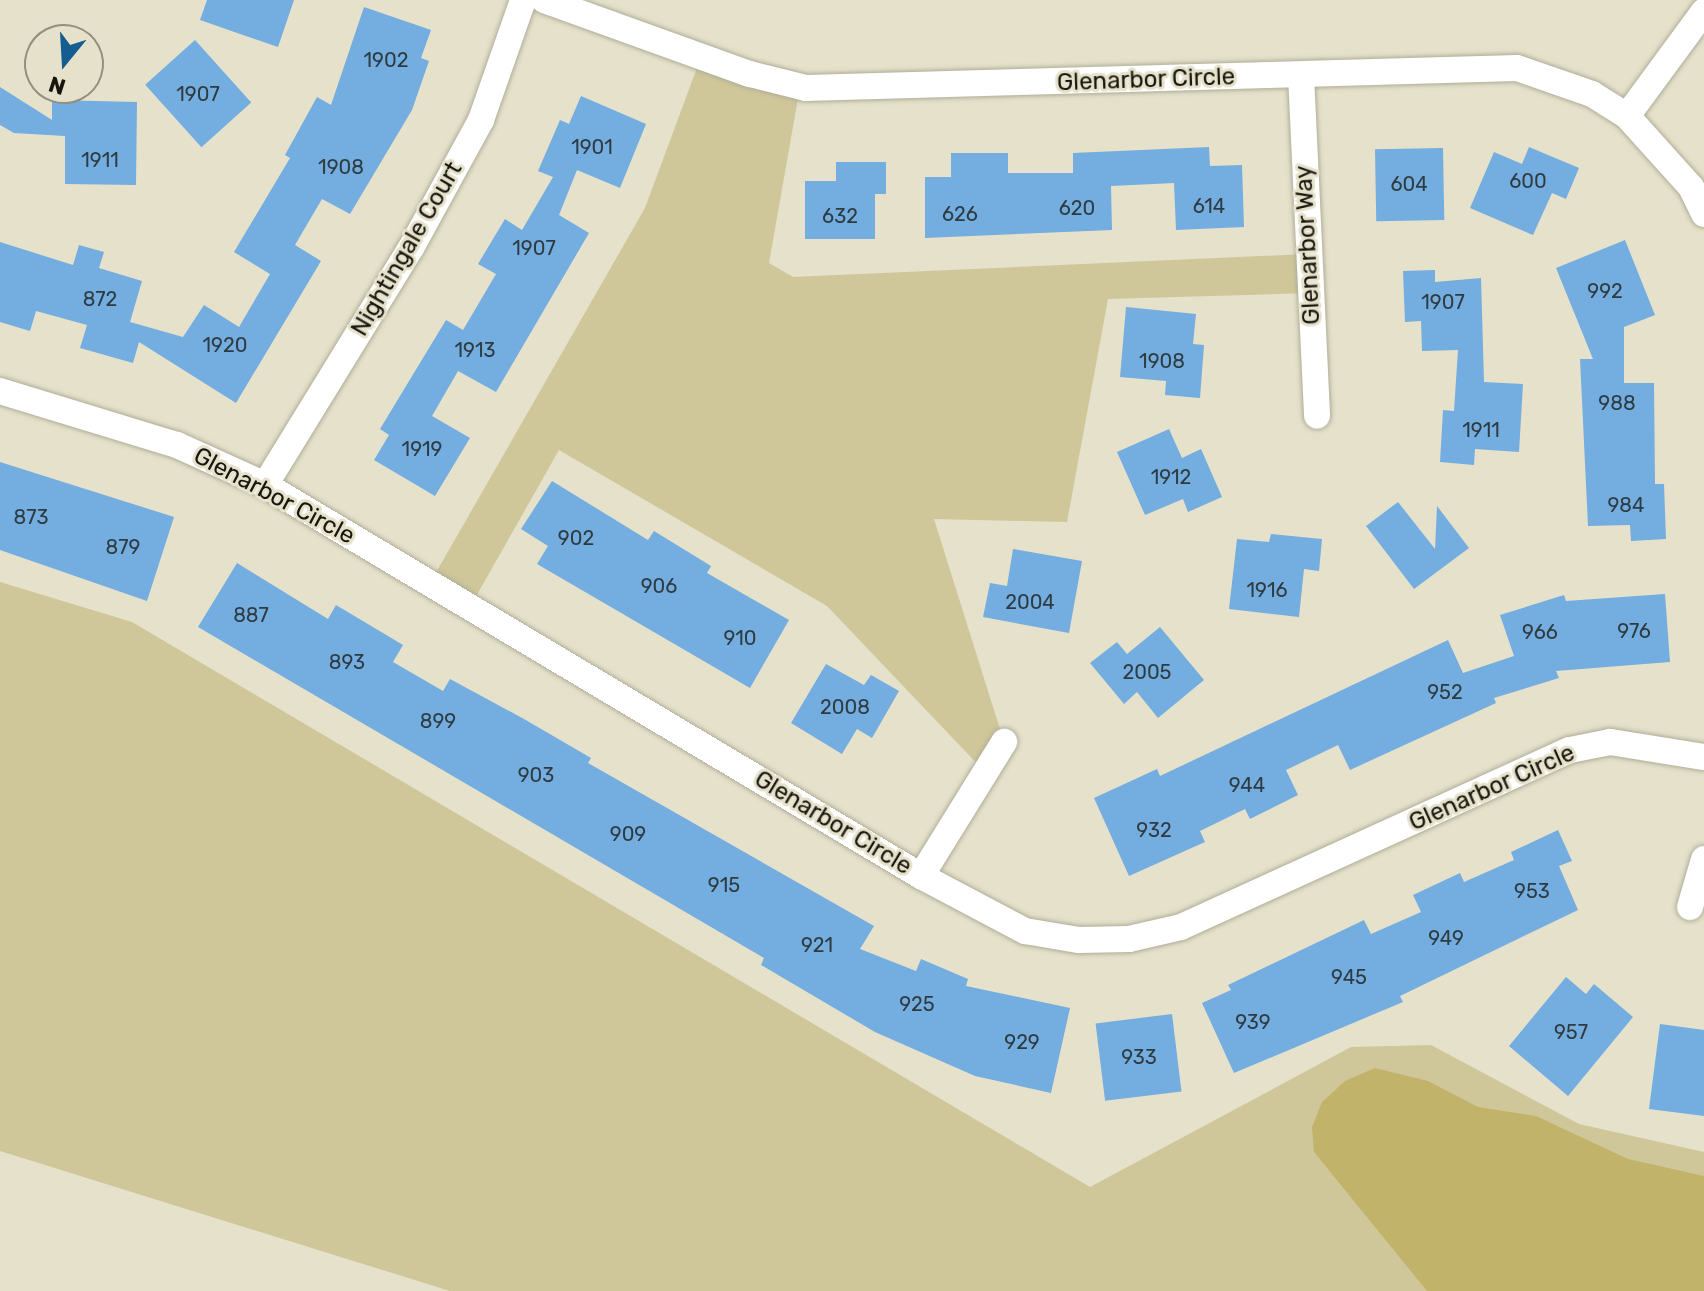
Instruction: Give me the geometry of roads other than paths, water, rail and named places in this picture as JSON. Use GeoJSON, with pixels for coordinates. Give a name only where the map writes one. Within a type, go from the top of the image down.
{"type":"FeatureCollection","features":[{"type":"Feature","properties":{"kind":"street","name":"Nightingale Court"},"geometry":{"type":"LineString","coordinates":[[265,485],[411,248],[481,120],[523,0]]}},
{"type":"Feature","properties":{"kind":"street","name":"Glenarbor Circle"},"geometry":{"type":"LineString","coordinates":[[544,0],[750,74],[806,88],[1517,68],[1592,94],[1627,116],[1691,187],[1704,214]]}},
{"type":"Feature","properties":{"kind":"street"},"geometry":{"type":"LineString","coordinates":[[1627,116],[1704,11]]}},
{"type":"Feature","properties":{"kind":"street","name":"Glenarbor Way"},"geometry":{"type":"LineString","coordinates":[[1301,75],[1317,416]]}},
{"type":"Feature","properties":{"kind":"street","name":"Glenarbor Circle"},"geometry":{"type":"LineString","coordinates":[[0,391],[177,445],[265,485],[921,876],[1025,931],[1079,940],[1129,939],[1225,909],[1570,750],[1610,742],[1704,757]]}},
{"type":"Feature","properties":{"kind":"street"},"geometry":{"type":"LineString","coordinates":[[921,876],[1004,742]]}},
{"type":"Feature","properties":{"kind":"street"},"geometry":{"type":"LineString","coordinates":[[1690,907],[1704,859]]}}]}
